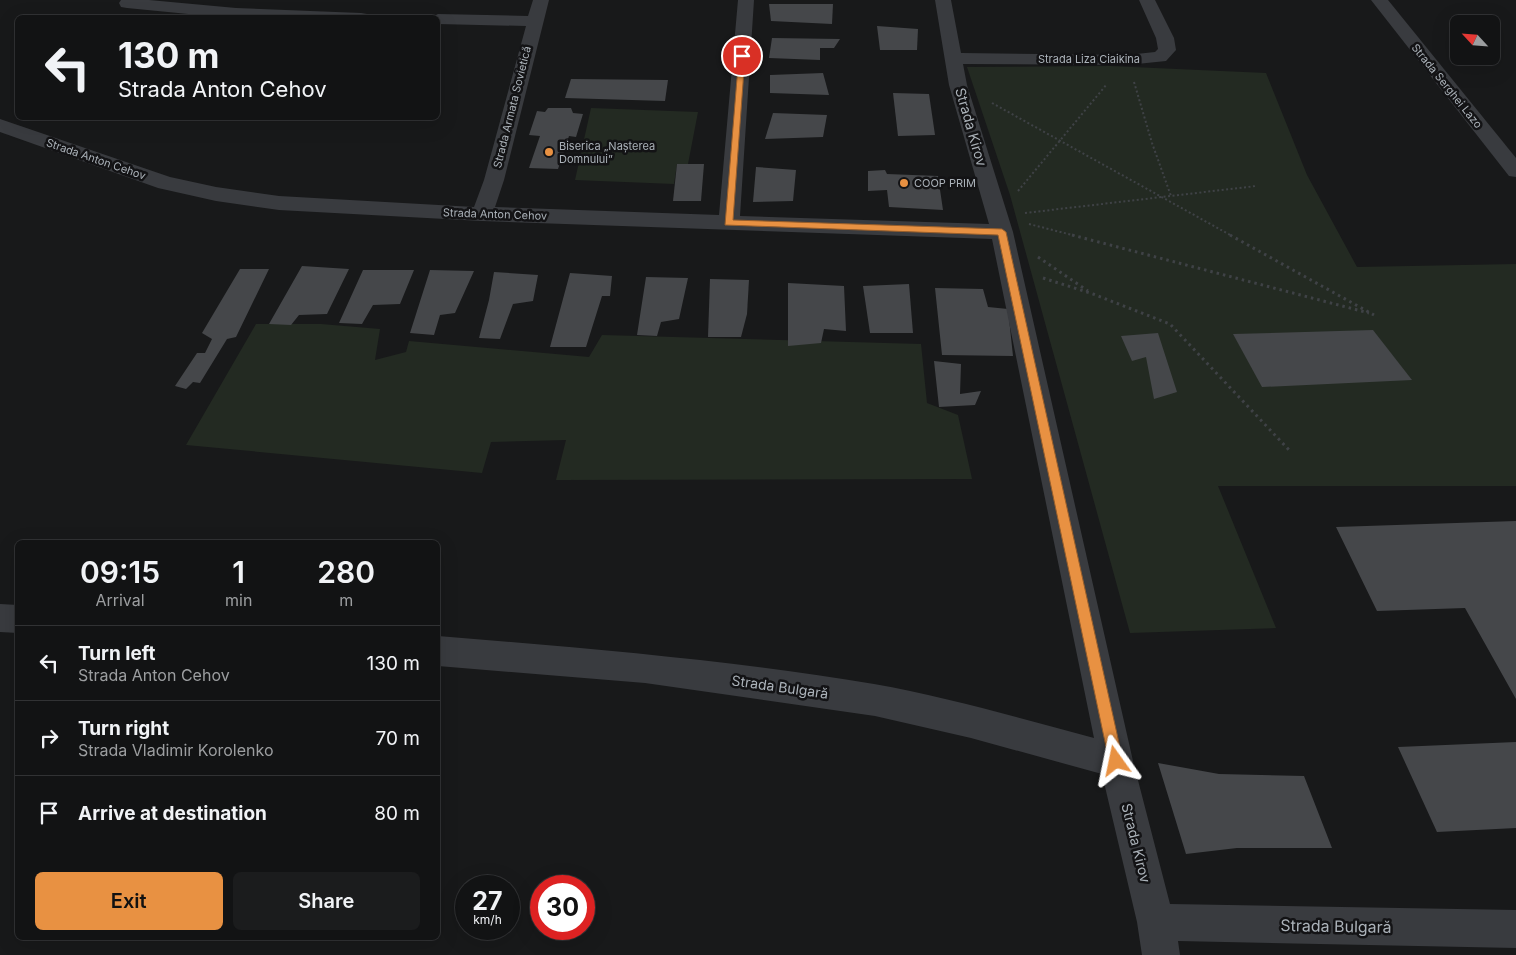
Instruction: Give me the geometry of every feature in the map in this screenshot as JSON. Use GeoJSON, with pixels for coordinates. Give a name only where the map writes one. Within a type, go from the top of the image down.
{"type":"FeatureCollection","features":[{"type":"Feature","properties":{"kind":"street","name":"Strada Armata Sovietică"},"geometry":{"type":"LineString","coordinates":[[482,214],[494,180],[541,0]]}},
{"type":"Feature","properties":{"kind":"street"},"geometry":{"type":"LineString","coordinates":[[728,223],[746,0]]}},
{"type":"Feature","properties":{"kind":"street","name":"Strada Kirov"},"geometry":{"type":"LineString","coordinates":[[943,0],[958,85],[999,224],[1009,266],[1116,761],[1158,939]]}},
{"type":"Feature","properties":{"kind":"street","name":"Strada Liza Ciaikina"},"geometry":{"type":"LineString","coordinates":[[953,58],[1127,60],[1160,57],[1167,50],[1165,38],[1147,0]]}},
{"type":"Feature","properties":{"kind":"street","name":"Strada Serghei Lazo"},"geometry":{"type":"LineString","coordinates":[[1379,0],[1516,171]]}},
{"type":"Feature","properties":{"kind":"street"},"geometry":{"type":"LineString","coordinates":[[127,3],[236,13],[286,15]]}},
{"type":"Feature","properties":{"kind":"street"},"geometry":{"type":"LineString","coordinates":[[440,19],[534,21]]}},
{"type":"Feature","properties":{"kind":"street","name":"Strada Anton Cehov"},"geometry":{"type":"LineString","coordinates":[[2,129],[165,183],[216,194],[280,203],[482,214],[728,223],[999,224]]}},
{"type":"Feature","properties":{"kind":"street"},"geometry":{"type":"LineString","coordinates":[[0,618],[15,619]]}},
{"type":"Feature","properties":{"kind":"street","name":"Strada Bulgară"},"geometry":{"type":"LineString","coordinates":[[440,651],[645,668],[875,700],[971,722],[1116,761]]}},
{"type":"Feature","properties":{"kind":"street","name":"Strada Bulgară"},"geometry":{"type":"LineString","coordinates":[[1158,939],[1516,929]]}},
{"type":"Feature","properties":{"kind":"path"},"geometry":{"type":"LineString","coordinates":[[999,224],[1060,141],[1127,60]]}},
{"type":"Feature","properties":{"kind":"path"},"geometry":{"type":"LineString","coordinates":[[1127,60],[1152,143],[1171,196]]}},
{"type":"Feature","properties":{"kind":"path"},"geometry":{"type":"LineString","coordinates":[[958,85],[1374,315],[999,224]]}},
{"type":"Feature","properties":{"kind":"path"},"geometry":{"type":"LineString","coordinates":[[999,224],[1171,196],[1256,186]]}},
{"type":"Feature","properties":{"kind":"path"},"geometry":{"type":"LineString","coordinates":[[999,224],[1093,294]]}},
{"type":"Feature","properties":{"kind":"path"},"geometry":{"type":"LineString","coordinates":[[1009,266],[1093,294],[1170,324],[1290,451]]}},
{"type":"Feature","properties":{"kind":"shaded area"},"geometry":{"type":"Polygon","coordinates":[[[1110,66],[1266,73],[1307,175],[1357,267],[1516,264],[1516,486],[1218,486],[1276,628],[1130,633],[1010,195],[967,67],[1110,66]]]}},
{"type":"Feature","properties":{"kind":"shaded area"},"geometry":{"type":"Polygon","coordinates":[[[591,108],[698,112],[688,164],[677,164],[674,184],[575,180],[591,108]]]}},
{"type":"Feature","properties":{"kind":"shaded area"},"geometry":{"type":"Polygon","coordinates":[[[256,324],[321,324],[380,329],[375,360],[406,352],[409,341],[589,357],[602,335],[921,344],[927,403],[958,415],[972,479],[556,480],[566,440],[491,442],[482,473],[186,445],[256,324]]]}},
{"type":"Feature","properties":{"kind":"building"},"geometry":{"type":"Polygon","coordinates":[[[769,4],[833,4],[832,24],[771,21],[769,4]]]}},
{"type":"Feature","properties":{"kind":"building"},"geometry":{"type":"Polygon","coordinates":[[[877,26],[918,29],[917,50],[880,50],[877,26]]]}},
{"type":"Feature","properties":{"kind":"building"},"geometry":{"type":"Polygon","coordinates":[[[772,38],[840,39],[834,48],[820,48],[820,60],[769,58],[772,38]]]}},
{"type":"Feature","properties":{"kind":"building"},"geometry":{"type":"Polygon","coordinates":[[[823,73],[829,95],[770,93],[770,75],[823,73]]]}},
{"type":"Feature","properties":{"kind":"building"},"geometry":{"type":"Polygon","coordinates":[[[571,79],[668,80],[665,101],[565,98],[571,79]]]}},
{"type":"Feature","properties":{"kind":"building"},"geometry":{"type":"Polygon","coordinates":[[[893,93],[929,94],[935,135],[898,136],[893,93]]]}},
{"type":"Feature","properties":{"kind":"building","name":"Biserica „Nașterea Domnului”"},"geometry":{"type":"Polygon","coordinates":[[[548,108],[571,108],[573,113],[583,114],[576,137],[569,136],[558,169],[529,168],[540,136],[529,135],[537,111],[545,112],[548,108]]]}},
{"type":"Feature","properties":{"kind":"building"},"geometry":{"type":"Polygon","coordinates":[[[773,113],[827,115],[823,137],[765,139],[773,113]]]}},
{"type":"Feature","properties":{"kind":"building"},"geometry":{"type":"Polygon","coordinates":[[[677,164],[704,164],[701,201],[673,201],[677,164]]]}},
{"type":"Feature","properties":{"kind":"building"},"geometry":{"type":"Polygon","coordinates":[[[756,167],[796,170],[793,201],[753,202],[756,167]]]}},
{"type":"Feature","properties":{"kind":"building","name":"COOP PRIM"},"geometry":{"type":"Polygon","coordinates":[[[885,170],[887,174],[938,176],[943,210],[889,207],[887,190],[868,191],[868,171],[885,170]]]}},
{"type":"Feature","properties":{"kind":"building"},"geometry":{"type":"Polygon","coordinates":[[[302,266],[349,269],[327,314],[299,315],[291,325],[269,324],[302,266]]]}},
{"type":"Feature","properties":{"kind":"building"},"geometry":{"type":"Polygon","coordinates":[[[240,269],[269,269],[236,337],[227,339],[200,383],[193,382],[186,389],[175,386],[197,353],[205,353],[212,339],[202,333],[240,269]]]}},
{"type":"Feature","properties":{"kind":"building"},"geometry":{"type":"Polygon","coordinates":[[[363,270],[414,270],[400,304],[373,305],[362,324],[339,323],[363,270]]]}},
{"type":"Feature","properties":{"kind":"building"},"geometry":{"type":"Polygon","coordinates":[[[430,270],[474,271],[455,313],[440,315],[434,335],[410,333],[430,270]]]}},
{"type":"Feature","properties":{"kind":"building"},"geometry":{"type":"Polygon","coordinates":[[[494,272],[538,275],[533,301],[513,304],[500,339],[479,338],[489,300],[494,272]]]}},
{"type":"Feature","properties":{"kind":"building"},"geometry":{"type":"Polygon","coordinates":[[[570,273],[612,276],[610,296],[602,296],[586,347],[550,347],[570,273]]]}},
{"type":"Feature","properties":{"kind":"building"},"geometry":{"type":"Polygon","coordinates":[[[646,277],[688,278],[679,319],[661,322],[657,336],[637,335],[646,277]]]}},
{"type":"Feature","properties":{"kind":"building"},"geometry":{"type":"Polygon","coordinates":[[[710,279],[749,280],[747,314],[741,337],[708,337],[710,279]]]}},
{"type":"Feature","properties":{"kind":"building"},"geometry":{"type":"Polygon","coordinates":[[[788,283],[844,286],[846,331],[824,329],[821,343],[788,346],[788,283]]]}},
{"type":"Feature","properties":{"kind":"building"},"geometry":{"type":"Polygon","coordinates":[[[909,284],[913,333],[870,333],[863,286],[909,284]]]}},
{"type":"Feature","properties":{"kind":"building"},"geometry":{"type":"Polygon","coordinates":[[[935,288],[983,289],[988,307],[1008,309],[1013,356],[942,355],[935,288]]]}},
{"type":"Feature","properties":{"kind":"building"},"geometry":{"type":"Polygon","coordinates":[[[1373,330],[1412,380],[1262,387],[1233,334],[1373,330]]]}},
{"type":"Feature","properties":{"kind":"building"},"geometry":{"type":"Polygon","coordinates":[[[1158,333],[1177,392],[1154,399],[1146,357],[1132,361],[1121,336],[1158,333]]]}},
{"type":"Feature","properties":{"kind":"building"},"geometry":{"type":"Polygon","coordinates":[[[934,361],[961,364],[960,394],[981,391],[975,405],[939,407],[934,361]]]}},
{"type":"Feature","properties":{"kind":"building"},"geometry":{"type":"Polygon","coordinates":[[[1516,521],[1516,699],[1465,608],[1377,611],[1336,527],[1516,521]]]}},
{"type":"Feature","properties":{"kind":"building"},"geometry":{"type":"Polygon","coordinates":[[[1516,742],[1516,828],[1437,832],[1398,747],[1516,742]]]}},
{"type":"Feature","properties":{"kind":"building"},"geometry":{"type":"Polygon","coordinates":[[[1158,763],[1219,774],[1304,776],[1332,848],[1237,848],[1186,854],[1158,763]]]}},
{"type":"Feature","properties":{"kind":"place","name":"Biserica „Nașterea Domnului”"},"geometry":{"type":"Point","coordinates":[549,152]}},
{"type":"Feature","properties":{"kind":"place","name":"COOP PRIM"},"geometry":{"type":"Point","coordinates":[904,183]}},
{"type":"Feature","properties":{"kind":"route"},"geometry":{"type":"LineString","coordinates":[[742,56],[728,223],[1002,232],[1116,761]]}}]}
